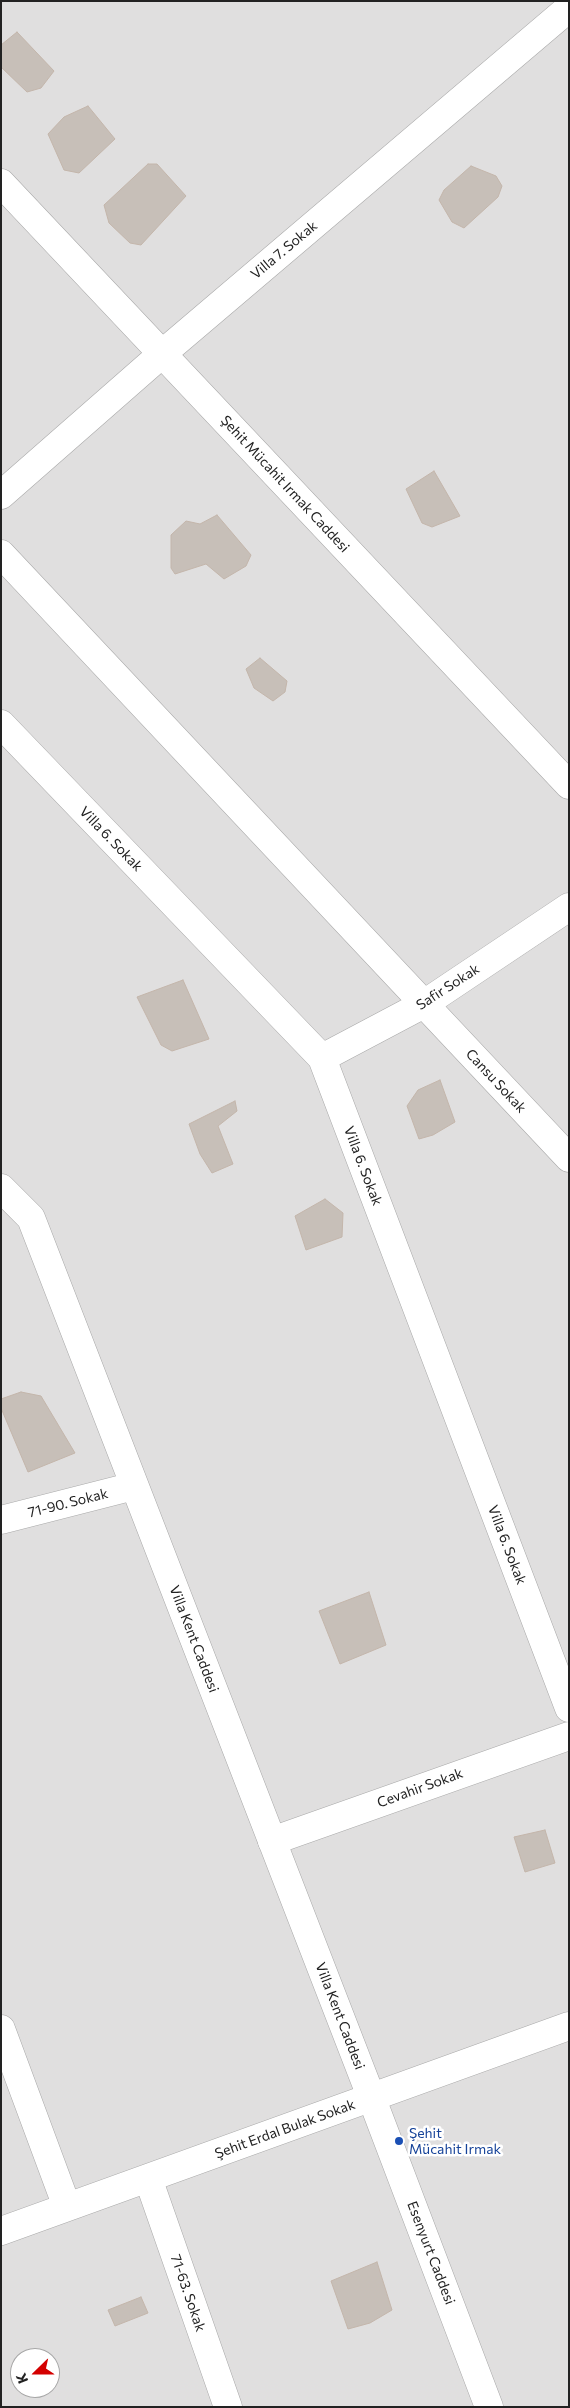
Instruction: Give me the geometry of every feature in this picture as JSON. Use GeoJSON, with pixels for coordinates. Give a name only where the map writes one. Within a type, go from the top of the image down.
{"type":"FeatureCollection","features":[{"type":"Feature","properties":{"kind":"street","name":"Villa 7. Sokak"},"geometry":{"type":"LineString","coordinates":[[1,495],[163,353],[569,8]]}},
{"type":"Feature","properties":{"kind":"street","name":"Şehit Mücahit Irmak Caddesi"},"geometry":{"type":"LineString","coordinates":[[1,182],[569,785]]}},
{"type":"Feature","properties":{"kind":"street"},"geometry":{"type":"LineString","coordinates":[[1,554],[424,1004]]}},
{"type":"Feature","properties":{"kind":"street","name":"Villa 6. Sokak"},"geometry":{"type":"LineString","coordinates":[[1,724],[322,1058],[569,1708]]}},
{"type":"Feature","properties":{"kind":"street","name":"Safir Sokak"},"geometry":{"type":"LineString","coordinates":[[322,1058],[424,1004],[569,906]]}},
{"type":"Feature","properties":{"kind":"street","name":"Cansu Sokak"},"geometry":{"type":"LineString","coordinates":[[424,1004],[569,1158]]}},
{"type":"Feature","properties":{"kind":"street","name":"Villa Kent Caddesi"},"geometry":{"type":"LineString","coordinates":[[1,1188],[31,1218],[372,2099]]}},
{"type":"Feature","properties":{"kind":"street","name":"71-90. Sokak"},"geometry":{"type":"LineString","coordinates":[[1,1520],[134,1486]]}},
{"type":"Feature","properties":{"kind":"street","name":"Cevahir Sokak"},"geometry":{"type":"LineString","coordinates":[[272,1841],[569,1736]]}},
{"type":"Feature","properties":{"kind":"street","name":"Şehit Erdal Bulak Sokak"},"geometry":{"type":"LineString","coordinates":[[1,2230],[372,2099],[569,2026]]}},
{"type":"Feature","properties":{"kind":"street"},"geometry":{"type":"LineString","coordinates":[[1,2029],[67,2207]]}},
{"type":"Feature","properties":{"kind":"street","name":"Esenyurt Caddesi"},"geometry":{"type":"LineString","coordinates":[[372,2099],[489,2407]]}},
{"type":"Feature","properties":{"kind":"street","name":"71-63. Sokak"},"geometry":{"type":"LineString","coordinates":[[148,2178],[228,2407]]}},
{"type":"Feature","properties":{"kind":"shaded area"},"geometry":{"type":"Polygon","coordinates":[[[1,1],[569,1],[569,2407],[1,2407],[1,1]]]}},
{"type":"Feature","properties":{"kind":"building"},"geometry":{"type":"Polygon","coordinates":[[[17,32],[54,71],[41,88],[27,92],[1,67],[1,45],[17,32]]]}},
{"type":"Feature","properties":{"kind":"building"},"geometry":{"type":"Polygon","coordinates":[[[88,106],[115,139],[79,173],[64,170],[48,134],[64,117],[88,106]]]}},
{"type":"Feature","properties":{"kind":"building"},"geometry":{"type":"Polygon","coordinates":[[[148,164],[157,164],[186,196],[141,245],[130,243],[109,223],[104,205],[148,164]]]}},
{"type":"Feature","properties":{"kind":"building"},"geometry":{"type":"Polygon","coordinates":[[[471,166],[496,176],[502,186],[498,197],[464,228],[452,222],[439,200],[444,190],[471,166]]]}},
{"type":"Feature","properties":{"kind":"building"},"geometry":{"type":"Polygon","coordinates":[[[434,471],[460,516],[432,527],[422,523],[406,489],[434,471]]]}},
{"type":"Feature","properties":{"kind":"building"},"geometry":{"type":"Polygon","coordinates":[[[217,515],[251,555],[246,566],[224,579],[206,564],[175,574],[171,568],[171,535],[186,521],[200,524],[217,515]]]}},
{"type":"Feature","properties":{"kind":"building"},"geometry":{"type":"Polygon","coordinates":[[[260,658],[287,681],[285,692],[273,701],[254,688],[246,669],[260,658]]]}},
{"type":"Feature","properties":{"kind":"building"},"geometry":{"type":"Polygon","coordinates":[[[183,980],[209,1039],[172,1051],[161,1045],[137,997],[183,980]]]}},
{"type":"Feature","properties":{"kind":"building"},"geometry":{"type":"Polygon","coordinates":[[[440,1080],[455,1122],[433,1135],[419,1139],[407,1106],[418,1090],[440,1080]]]}},
{"type":"Feature","properties":{"kind":"building"},"geometry":{"type":"Polygon","coordinates":[[[235,1101],[237,1111],[218,1126],[233,1164],[212,1173],[200,1154],[189,1124],[235,1101]]]}},
{"type":"Feature","properties":{"kind":"building"},"geometry":{"type":"Polygon","coordinates":[[[325,1199],[343,1213],[342,1237],[306,1250],[295,1216],[325,1199]]]}},
{"type":"Feature","properties":{"kind":"building"},"geometry":{"type":"Polygon","coordinates":[[[21,1392],[41,1396],[75,1453],[28,1472],[1,1408],[1,1399],[21,1392]]]}},
{"type":"Feature","properties":{"kind":"building"},"geometry":{"type":"Polygon","coordinates":[[[369,1592],[386,1645],[340,1664],[319,1611],[369,1592]]]}},
{"type":"Feature","properties":{"kind":"building"},"geometry":{"type":"Polygon","coordinates":[[[545,1830],[555,1863],[525,1872],[514,1837],[545,1830]]]}},
{"type":"Feature","properties":{"kind":"building"},"geometry":{"type":"Polygon","coordinates":[[[377,2262],[392,2310],[370,2323],[348,2329],[331,2281],[377,2262]]]}},
{"type":"Feature","properties":{"kind":"building"},"geometry":{"type":"Polygon","coordinates":[[[141,2297],[148,2313],[115,2326],[108,2310],[141,2297]]]}},
{"type":"Feature","properties":{"kind":"place","name":"Şehit Mücahit Irmak"},"geometry":{"type":"Point","coordinates":[399,2141]}}]}
